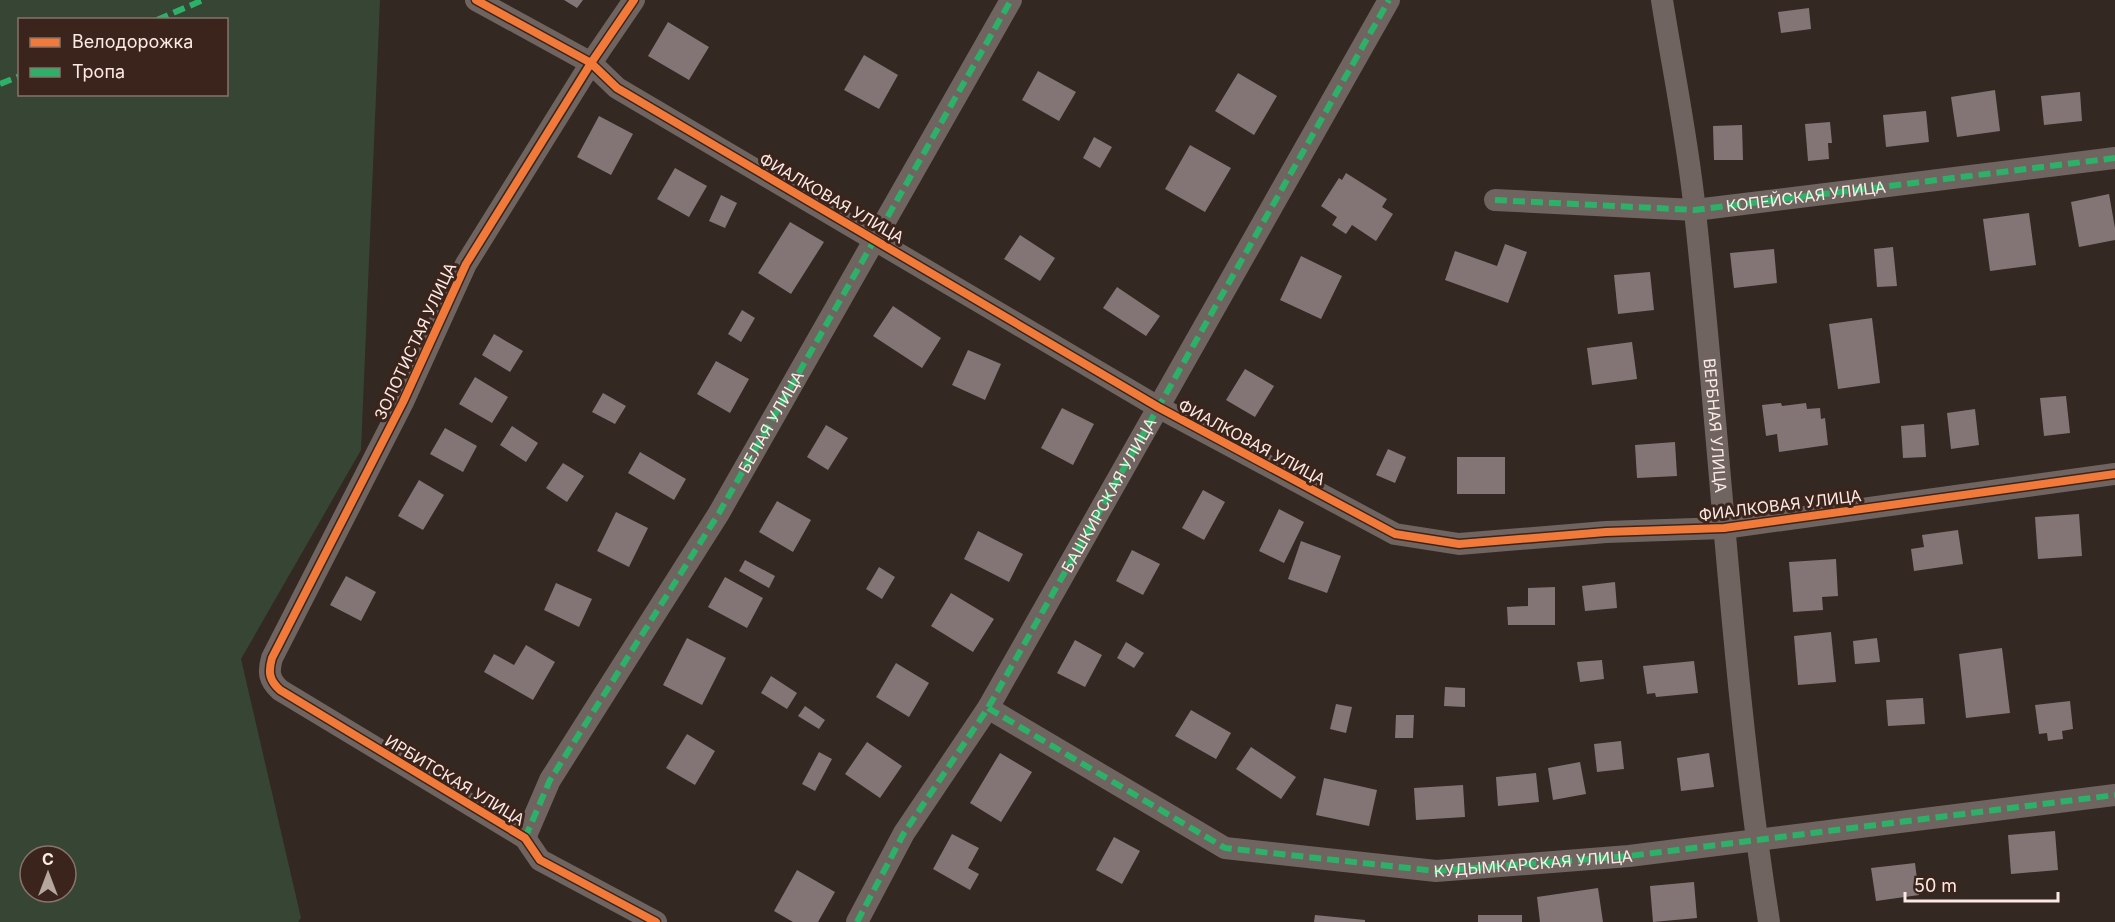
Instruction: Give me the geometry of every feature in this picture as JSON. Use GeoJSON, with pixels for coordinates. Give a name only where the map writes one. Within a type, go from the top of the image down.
{"type":"FeatureCollection","features":[{"type":"Feature","properties":{"kind":"street","name":"ФИАЛКОВАЯ УЛИЦА"},"geometry":{"type":"LineString","coordinates":[[476,0],[591,63],[616,88],[1158,407],[1395,534],[1459,544],[1606,532],[1724,528],[2115,474]]}},
{"type":"Feature","properties":{"kind":"street","name":"ЗОЛОТИСТАЯ УЛИЦА"},"geometry":{"type":"LineString","coordinates":[[270,677],[269,668],[272,658],[403,402],[466,264],[591,63],[634,0]]}},
{"type":"Feature","properties":{"kind":"street","name":"БЕЛАЯ УЛИЦА"},"geometry":{"type":"LineString","coordinates":[[525,838],[550,780],[720,513],[1011,0]]}},
{"type":"Feature","properties":{"kind":"street","name":"БАШКИРСКАЯ УЛИЦА"},"geometry":{"type":"LineString","coordinates":[[857,922],[904,833],[988,708],[1389,0]]}},
{"type":"Feature","properties":{"kind":"street","name":"ВЕРБНАЯ УЛИЦА"},"geometry":{"type":"LineString","coordinates":[[1662,0],[1695,210],[1756,841],[1769,922]]}},
{"type":"Feature","properties":{"kind":"street","name":"КОПЕЙСКАЯ УЛИЦА"},"geometry":{"type":"LineString","coordinates":[[1495,200],[1695,210],[2115,158]]}},
{"type":"Feature","properties":{"kind":"street","name":"ИРБИТСКАЯ УЛИЦА"},"geometry":{"type":"LineString","coordinates":[[270,677],[273,684],[280,690],[525,838],[540,860],[656,922]]}},
{"type":"Feature","properties":{"kind":"street","name":"КУДЫМКАРСКАЯ УЛИЦА"},"geometry":{"type":"LineString","coordinates":[[988,708],[1225,848],[1436,871],[1629,855],[1756,841],[2115,795]]}},
{"type":"Feature","properties":{"kind":"green space"},"geometry":{"type":"Polygon","coordinates":[[[0,0],[380,0],[361,450],[241,659],[301,918],[298,922],[0,922],[0,0]]]}},
{"type":"Feature","properties":{"kind":"building"},"geometry":{"type":"Polygon","coordinates":[[[564,0],[583,0],[577,8],[564,0]]]}},
{"type":"Feature","properties":{"kind":"building"},"geometry":{"type":"Polygon","coordinates":[[[1809,8],[1811,29],[1781,33],[1778,12],[1809,8]]]}},
{"type":"Feature","properties":{"kind":"building"},"geometry":{"type":"Polygon","coordinates":[[[668,22],[709,47],[689,80],[648,56],[668,22]]]}},
{"type":"Feature","properties":{"kind":"building"},"geometry":{"type":"Polygon","coordinates":[[[864,55],[898,75],[879,109],[844,90],[864,55]]]}},
{"type":"Feature","properties":{"kind":"building"},"geometry":{"type":"Polygon","coordinates":[[[1038,71],[1076,92],[1059,121],[1022,100],[1038,71]]]}},
{"type":"Feature","properties":{"kind":"building"},"geometry":{"type":"Polygon","coordinates":[[[1238,73],[1277,96],[1254,135],[1215,111],[1238,73]]]}},
{"type":"Feature","properties":{"kind":"building"},"geometry":{"type":"Polygon","coordinates":[[[1995,90],[2000,131],[1957,137],[1951,97],[1995,90]]]}},
{"type":"Feature","properties":{"kind":"building"},"geometry":{"type":"Polygon","coordinates":[[[2080,92],[2082,121],[2044,125],[2041,96],[2080,92]]]}},
{"type":"Feature","properties":{"kind":"building"},"geometry":{"type":"Polygon","coordinates":[[[1926,111],[1929,142],[1886,147],[1883,115],[1926,111]]]}},
{"type":"Feature","properties":{"kind":"building"},"geometry":{"type":"Polygon","coordinates":[[[599,116],[633,134],[611,175],[577,157],[599,116]]]}},
{"type":"Feature","properties":{"kind":"building"},"geometry":{"type":"Polygon","coordinates":[[[1830,122],[1832,143],[1828,143],[1829,159],[1808,161],[1805,124],[1830,122]]]}},
{"type":"Feature","properties":{"kind":"building"},"geometry":{"type":"Polygon","coordinates":[[[1742,125],[1743,160],[1714,160],[1713,126],[1742,125]]]}},
{"type":"Feature","properties":{"kind":"building"},"geometry":{"type":"Polygon","coordinates":[[[1094,137],[1112,147],[1100,168],[1083,158],[1094,137]]]}},
{"type":"Feature","properties":{"kind":"building"},"geometry":{"type":"Polygon","coordinates":[[[1190,145],[1231,168],[1205,212],[1165,189],[1190,145]]]}},
{"type":"Feature","properties":{"kind":"building"},"geometry":{"type":"Polygon","coordinates":[[[675,168],[707,186],[689,217],[657,199],[675,168]]]}},
{"type":"Feature","properties":{"kind":"building"},"geometry":{"type":"Polygon","coordinates":[[[1346,173],[1387,199],[1382,207],[1393,214],[1376,241],[1352,225],[1346,234],[1332,225],[1337,217],[1321,206],[1339,178],[1342,180],[1346,173]]]}},
{"type":"Feature","properties":{"kind":"building"},"geometry":{"type":"Polygon","coordinates":[[[2109,194],[2115,240],[2079,247],[2071,202],[2109,194]]]}},
{"type":"Feature","properties":{"kind":"building"},"geometry":{"type":"Polygon","coordinates":[[[721,195],[737,203],[725,228],[709,221],[721,195]]]}},
{"type":"Feature","properties":{"kind":"building"},"geometry":{"type":"Polygon","coordinates":[[[2029,213],[2036,265],[1990,271],[1983,219],[2029,213]]]}},
{"type":"Feature","properties":{"kind":"building"},"geometry":{"type":"Polygon","coordinates":[[[790,222],[824,242],[791,294],[758,273],[790,222]]]}},
{"type":"Feature","properties":{"kind":"building"},"geometry":{"type":"Polygon","coordinates":[[[1020,235],[1055,258],[1040,281],[1004,259],[1020,235]]]}},
{"type":"Feature","properties":{"kind":"building"},"geometry":{"type":"Polygon","coordinates":[[[1505,244],[1527,252],[1508,303],[1445,280],[1455,251],[1497,266],[1505,244]]]}},
{"type":"Feature","properties":{"kind":"building"},"geometry":{"type":"Polygon","coordinates":[[[1893,247],[1897,286],[1877,287],[1874,249],[1893,247]]]}},
{"type":"Feature","properties":{"kind":"building"},"geometry":{"type":"Polygon","coordinates":[[[1774,249],[1777,283],[1734,288],[1730,253],[1774,249]]]}},
{"type":"Feature","properties":{"kind":"building"},"geometry":{"type":"Polygon","coordinates":[[[1301,256],[1342,276],[1321,319],[1280,300],[1301,256]]]}},
{"type":"Feature","properties":{"kind":"building"},"geometry":{"type":"Polygon","coordinates":[[[1650,272],[1654,310],[1618,314],[1614,275],[1650,272]]]}},
{"type":"Feature","properties":{"kind":"building"},"geometry":{"type":"Polygon","coordinates":[[[1117,287],[1160,316],[1146,336],[1103,308],[1117,287]]]}},
{"type":"Feature","properties":{"kind":"building"},"geometry":{"type":"Polygon","coordinates":[[[893,306],[941,338],[922,368],[873,336],[893,306]]]}},
{"type":"Feature","properties":{"kind":"building"},"geometry":{"type":"Polygon","coordinates":[[[742,310],[755,318],[741,342],[728,334],[742,310]]]}},
{"type":"Feature","properties":{"kind":"building"},"geometry":{"type":"Polygon","coordinates":[[[1872,318],[1880,383],[1838,389],[1829,324],[1872,318]]]}},
{"type":"Feature","properties":{"kind":"building"},"geometry":{"type":"Polygon","coordinates":[[[494,334],[523,351],[510,372],[482,355],[494,334]]]}},
{"type":"Feature","properties":{"kind":"building"},"geometry":{"type":"Polygon","coordinates":[[[1632,342],[1637,379],[1592,385],[1587,348],[1632,342]]]}},
{"type":"Feature","properties":{"kind":"building"},"geometry":{"type":"Polygon","coordinates":[[[968,350],[1001,364],[985,400],[952,385],[968,350]]]}},
{"type":"Feature","properties":{"kind":"building"},"geometry":{"type":"Polygon","coordinates":[[[716,361],[749,379],[730,413],[697,394],[716,361]]]}},
{"type":"Feature","properties":{"kind":"building"},"geometry":{"type":"Polygon","coordinates":[[[1245,369],[1274,386],[1255,417],[1226,400],[1245,369]]]}},
{"type":"Feature","properties":{"kind":"building"},"geometry":{"type":"Polygon","coordinates":[[[475,377],[508,397],[492,423],[459,404],[475,377]]]}},
{"type":"Feature","properties":{"kind":"building"},"geometry":{"type":"Polygon","coordinates":[[[603,393],[626,406],[615,424],[592,412],[603,393]]]}},
{"type":"Feature","properties":{"kind":"building"},"geometry":{"type":"Polygon","coordinates":[[[2066,396],[2070,433],[2044,436],[2040,398],[2066,396]]]}},
{"type":"Feature","properties":{"kind":"building"},"geometry":{"type":"Polygon","coordinates":[[[1781,403],[1782,406],[1806,403],[1807,409],[1820,408],[1821,419],[1825,418],[1828,445],[1779,452],[1777,434],[1766,436],[1762,405],[1781,403]]]}},
{"type":"Feature","properties":{"kind":"building"},"geometry":{"type":"Polygon","coordinates":[[[1062,408],[1094,424],[1073,465],[1041,448],[1062,408]]]}},
{"type":"Feature","properties":{"kind":"building"},"geometry":{"type":"Polygon","coordinates":[[[1975,409],[1979,445],[1951,449],[1947,413],[1975,409]]]}},
{"type":"Feature","properties":{"kind":"building"},"geometry":{"type":"Polygon","coordinates":[[[1924,424],[1926,457],[1903,458],[1901,426],[1924,424]]]}},
{"type":"Feature","properties":{"kind":"building"},"geometry":{"type":"Polygon","coordinates":[[[826,425],[848,438],[828,470],[807,457],[826,425]]]}},
{"type":"Feature","properties":{"kind":"building"},"geometry":{"type":"Polygon","coordinates":[[[512,426],[538,443],[526,462],[500,445],[512,426]]]}},
{"type":"Feature","properties":{"kind":"building"},"geometry":{"type":"Polygon","coordinates":[[[445,428],[477,446],[463,472],[430,454],[445,428]]]}},
{"type":"Feature","properties":{"kind":"building"},"geometry":{"type":"Polygon","coordinates":[[[1675,442],[1677,476],[1637,478],[1635,445],[1675,442]]]}},
{"type":"Feature","properties":{"kind":"building"},"geometry":{"type":"Polygon","coordinates":[[[1388,449],[1406,457],[1395,483],[1376,475],[1388,449]]]}},
{"type":"Feature","properties":{"kind":"building"},"geometry":{"type":"Polygon","coordinates":[[[640,452],[686,479],[674,500],[628,473],[640,452]]]}},
{"type":"Feature","properties":{"kind":"building"},"geometry":{"type":"Polygon","coordinates":[[[1457,457],[1505,457],[1505,494],[1457,494],[1457,457]]]}},
{"type":"Feature","properties":{"kind":"building"},"geometry":{"type":"Polygon","coordinates":[[[563,463],[584,476],[567,502],[546,488],[563,463]]]}},
{"type":"Feature","properties":{"kind":"building"},"geometry":{"type":"Polygon","coordinates":[[[419,480],[444,495],[423,530],[398,516],[419,480]]]}},
{"type":"Feature","properties":{"kind":"building"},"geometry":{"type":"Polygon","coordinates":[[[1203,490],[1225,502],[1204,540],[1182,528],[1203,490]]]}},
{"type":"Feature","properties":{"kind":"building"},"geometry":{"type":"Polygon","coordinates":[[[777,501],[811,520],[793,552],[759,532],[777,501]]]}},
{"type":"Feature","properties":{"kind":"building"},"geometry":{"type":"Polygon","coordinates":[[[1279,509],[1304,522],[1284,563],[1259,551],[1279,509]]]}},
{"type":"Feature","properties":{"kind":"building"},"geometry":{"type":"Polygon","coordinates":[[[616,512],[648,528],[629,567],[597,551],[616,512]]]}},
{"type":"Feature","properties":{"kind":"building"},"geometry":{"type":"Polygon","coordinates":[[[2079,514],[2082,556],[2038,559],[2035,517],[2079,514]]]}},
{"type":"Feature","properties":{"kind":"building"},"geometry":{"type":"Polygon","coordinates":[[[1958,530],[1963,564],[1914,571],[1911,549],[1924,547],[1922,535],[1958,530]]]}},
{"type":"Feature","properties":{"kind":"building"},"geometry":{"type":"Polygon","coordinates":[[[978,531],[1023,554],[1009,582],[964,559],[978,531]]]}},
{"type":"Feature","properties":{"kind":"building"},"geometry":{"type":"Polygon","coordinates":[[[1301,541],[1341,556],[1327,593],[1288,579],[1301,541]]]}},
{"type":"Feature","properties":{"kind":"building"},"geometry":{"type":"Polygon","coordinates":[[[1132,550],[1160,564],[1143,595],[1116,581],[1132,550]]]}},
{"type":"Feature","properties":{"kind":"building"},"geometry":{"type":"Polygon","coordinates":[[[1836,559],[1838,596],[1822,597],[1823,610],[1793,612],[1789,562],[1836,559]]]}},
{"type":"Feature","properties":{"kind":"building"},"geometry":{"type":"Polygon","coordinates":[[[745,560],[775,576],[769,588],[739,571],[745,560]]]}},
{"type":"Feature","properties":{"kind":"building"},"geometry":{"type":"Polygon","coordinates":[[[879,567],[895,577],[882,599],[866,589],[879,567]]]}},
{"type":"Feature","properties":{"kind":"building"},"geometry":{"type":"Polygon","coordinates":[[[346,576],[376,592],[361,621],[330,605],[346,576]]]}},
{"type":"Feature","properties":{"kind":"building"},"geometry":{"type":"Polygon","coordinates":[[[725,577],[763,598],[747,628],[708,607],[725,577]]]}},
{"type":"Feature","properties":{"kind":"building"},"geometry":{"type":"Polygon","coordinates":[[[1615,582],[1617,608],[1585,611],[1582,586],[1615,582]]]}},
{"type":"Feature","properties":{"kind":"building"},"geometry":{"type":"Polygon","coordinates":[[[556,583],[592,599],[579,627],[544,610],[556,583]]]}},
{"type":"Feature","properties":{"kind":"building"},"geometry":{"type":"Polygon","coordinates":[[[1555,587],[1555,625],[1508,625],[1507,607],[1528,606],[1528,588],[1555,587]]]}},
{"type":"Feature","properties":{"kind":"building"},"geometry":{"type":"Polygon","coordinates":[[[951,593],[994,619],[973,652],[931,626],[951,593]]]}},
{"type":"Feature","properties":{"kind":"building"},"geometry":{"type":"Polygon","coordinates":[[[1831,632],[1836,682],[1798,685],[1794,636],[1831,632]]]}},
{"type":"Feature","properties":{"kind":"building"},"geometry":{"type":"Polygon","coordinates":[[[687,638],[726,658],[702,705],[663,685],[687,638]]]}},
{"type":"Feature","properties":{"kind":"building"},"geometry":{"type":"Polygon","coordinates":[[[1877,638],[1880,662],[1855,664],[1853,641],[1877,638]]]}},
{"type":"Feature","properties":{"kind":"building"},"geometry":{"type":"Polygon","coordinates":[[[1075,640],[1102,655],[1085,687],[1057,673],[1075,640]]]}},
{"type":"Feature","properties":{"kind":"building"},"geometry":{"type":"Polygon","coordinates":[[[1126,642],[1144,653],[1134,668],[1117,658],[1126,642]]]}},
{"type":"Feature","properties":{"kind":"building"},"geometry":{"type":"Polygon","coordinates":[[[526,645],[555,662],[533,700],[484,672],[494,654],[514,665],[526,645]]]}},
{"type":"Feature","properties":{"kind":"building"},"geometry":{"type":"Polygon","coordinates":[[[2002,648],[2010,713],[1966,718],[1959,654],[2002,648]]]}},
{"type":"Feature","properties":{"kind":"building"},"geometry":{"type":"Polygon","coordinates":[[[1602,660],[1604,679],[1580,682],[1577,662],[1602,660]]]}},
{"type":"Feature","properties":{"kind":"building"},"geometry":{"type":"Polygon","coordinates":[[[1694,661],[1698,693],[1656,697],[1655,693],[1647,694],[1643,666],[1694,661]]]}},
{"type":"Feature","properties":{"kind":"building"},"geometry":{"type":"Polygon","coordinates":[[[896,663],[929,683],[909,717],[876,697],[896,663]]]}},
{"type":"Feature","properties":{"kind":"building"},"geometry":{"type":"Polygon","coordinates":[[[771,676],[797,693],[787,709],[761,693],[771,676]]]}},
{"type":"Feature","properties":{"kind":"building"},"geometry":{"type":"Polygon","coordinates":[[[1445,687],[1465,688],[1465,707],[1444,706],[1445,687]]]}},
{"type":"Feature","properties":{"kind":"building"},"geometry":{"type":"Polygon","coordinates":[[[1923,698],[1925,724],[1888,726],[1886,700],[1923,698]]]}},
{"type":"Feature","properties":{"kind":"building"},"geometry":{"type":"Polygon","coordinates":[[[2070,701],[2073,729],[2062,731],[2063,739],[2048,741],[2047,733],[2039,734],[2035,705],[2070,701]]]}},
{"type":"Feature","properties":{"kind":"building"},"geometry":{"type":"Polygon","coordinates":[[[1336,704],[1352,707],[1346,733],[1330,729],[1336,704]]]}},
{"type":"Feature","properties":{"kind":"building"},"geometry":{"type":"Polygon","coordinates":[[[805,706],[825,720],[819,729],[798,716],[805,706]]]}},
{"type":"Feature","properties":{"kind":"building"},"geometry":{"type":"Polygon","coordinates":[[[1191,710],[1231,733],[1216,759],[1175,736],[1191,710]]]}},
{"type":"Feature","properties":{"kind":"building"},"geometry":{"type":"Polygon","coordinates":[[[1396,715],[1414,715],[1413,738],[1395,738],[1396,715]]]}},
{"type":"Feature","properties":{"kind":"building"},"geometry":{"type":"Polygon","coordinates":[[[687,734],[715,751],[695,785],[666,768],[687,734]]]}},
{"type":"Feature","properties":{"kind":"building"},"geometry":{"type":"Polygon","coordinates":[[[1621,741],[1624,769],[1597,772],[1594,744],[1621,741]]]}},
{"type":"Feature","properties":{"kind":"building"},"geometry":{"type":"Polygon","coordinates":[[[867,742],[902,766],[880,798],[845,774],[867,742]]]}},
{"type":"Feature","properties":{"kind":"building"},"geometry":{"type":"Polygon","coordinates":[[[1251,747],[1296,777],[1281,799],[1236,769],[1251,747]]]}},
{"type":"Feature","properties":{"kind":"building"},"geometry":{"type":"Polygon","coordinates":[[[819,752],[832,759],[815,791],[802,784],[819,752]]]}},
{"type":"Feature","properties":{"kind":"building"},"geometry":{"type":"Polygon","coordinates":[[[1000,753],[1032,772],[1001,822],[970,803],[1000,753]]]}},
{"type":"Feature","properties":{"kind":"building"},"geometry":{"type":"Polygon","coordinates":[[[1709,753],[1714,787],[1681,791],[1677,758],[1709,753]]]}},
{"type":"Feature","properties":{"kind":"building"},"geometry":{"type":"Polygon","coordinates":[[[1580,762],[1586,794],[1553,800],[1548,768],[1580,762]]]}},
{"type":"Feature","properties":{"kind":"building"},"geometry":{"type":"Polygon","coordinates":[[[1536,773],[1539,802],[1498,806],[1496,777],[1536,773]]]}},
{"type":"Feature","properties":{"kind":"building"},"geometry":{"type":"Polygon","coordinates":[[[1324,778],[1377,790],[1369,826],[1316,815],[1324,778]]]}},
{"type":"Feature","properties":{"kind":"building"},"geometry":{"type":"Polygon","coordinates":[[[1463,785],[1465,817],[1416,820],[1414,788],[1463,785]]]}},
{"type":"Feature","properties":{"kind":"building"},"geometry":{"type":"Polygon","coordinates":[[[2055,831],[2058,870],[2011,874],[2008,835],[2055,831]]]}},
{"type":"Feature","properties":{"kind":"building"},"geometry":{"type":"Polygon","coordinates":[[[952,834],[979,848],[968,868],[979,874],[970,890],[933,869],[952,834]]]}},
{"type":"Feature","properties":{"kind":"building"},"geometry":{"type":"Polygon","coordinates":[[[1114,837],[1140,851],[1122,884],[1096,870],[1114,837]]]}},
{"type":"Feature","properties":{"kind":"building"},"geometry":{"type":"Polygon","coordinates":[[[1915,863],[1919,895],[1876,901],[1871,868],[1915,863]]]}},
{"type":"Feature","properties":{"kind":"building"},"geometry":{"type":"Polygon","coordinates":[[[797,870],[835,892],[818,922],[793,922],[774,911],[797,870]]]}},
{"type":"Feature","properties":{"kind":"building"},"geometry":{"type":"Polygon","coordinates":[[[1694,882],[1697,918],[1653,922],[1650,886],[1694,882]]]}},
{"type":"Feature","properties":{"kind":"building"},"geometry":{"type":"Polygon","coordinates":[[[1598,888],[1603,922],[1540,922],[1537,897],[1598,888]]]}},
{"type":"Feature","properties":{"kind":"building"},"geometry":{"type":"Polygon","coordinates":[[[1315,915],[1365,920],[1365,922],[1314,922],[1315,915]]]}},
{"type":"Feature","properties":{"kind":"building"},"geometry":{"type":"Polygon","coordinates":[[[1478,915],[1522,915],[1522,922],[1478,922],[1478,915]]]}},
{"type":"Feature","properties":{"kind":"marked path"},"geometry":{"type":"LineString","coordinates":[[162,18],[203,0]]}},
{"type":"Feature","properties":{"kind":"marked path"},"geometry":{"type":"LineString","coordinates":[[525,838],[550,780],[719,513],[1011,0]]}},
{"type":"Feature","properties":{"kind":"marked path"},"geometry":{"type":"LineString","coordinates":[[857,922],[904,833],[988,708],[1389,0]]}},
{"type":"Feature","properties":{"kind":"marked path"},"geometry":{"type":"LineString","coordinates":[[0,84],[18,77]]}},
{"type":"Feature","properties":{"kind":"marked path"},"geometry":{"type":"LineString","coordinates":[[1495,200],[1695,210],[2115,158]]}},
{"type":"Feature","properties":{"kind":"marked path"},"geometry":{"type":"LineString","coordinates":[[988,708],[1225,848],[1436,871],[1629,856],[2115,795]]}},
{"type":"Feature","properties":{"kind":"cycle path"},"geometry":{"type":"LineString","coordinates":[[476,0],[591,63],[617,88],[1158,407],[1395,534],[1459,544],[1606,532],[1724,528],[2115,474]]}},
{"type":"Feature","properties":{"kind":"cycle path"},"geometry":{"type":"LineString","coordinates":[[634,0],[591,63],[466,264],[403,402],[272,658],[270,672],[274,683],[280,690],[525,838],[540,860],[656,922]]}}]}
